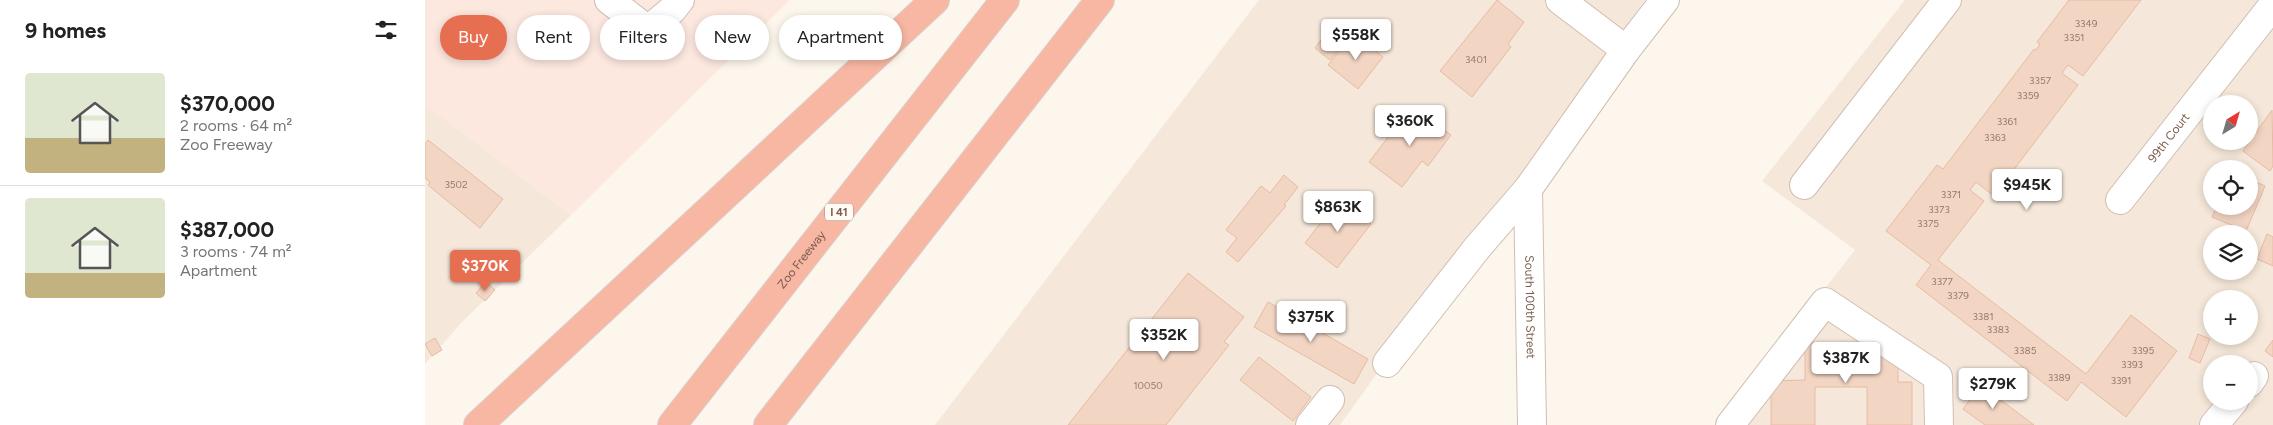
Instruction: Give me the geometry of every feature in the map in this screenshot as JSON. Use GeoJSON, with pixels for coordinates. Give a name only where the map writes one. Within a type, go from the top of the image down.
{"type":"FeatureCollection","features":[{"type":"Feature","properties":{"kind":"highway"},"geometry":{"type":"LineString","coordinates":[[478,425],[935,0]]}},
{"type":"Feature","properties":{"kind":"highway","name":"Zoo Freeway"},"geometry":{"type":"LineString","coordinates":[[672,425],[1005,0]]}},
{"type":"Feature","properties":{"kind":"highway"},"geometry":{"type":"LineString","coordinates":[[768,425],[1100,0]]}},
{"type":"Feature","properties":{"kind":"street"},"geometry":{"type":"LineString","coordinates":[[609,0],[648,30],[672,10],[680,0]]}},
{"type":"Feature","properties":{"kind":"street"},"geometry":{"type":"LineString","coordinates":[[1560,0],[1627,50]]}},
{"type":"Feature","properties":{"kind":"street"},"geometry":{"type":"LineString","coordinates":[[1387,363],[1477,248],[1528,189],[1665,0]]}},
{"type":"Feature","properties":{"kind":"street"},"geometry":{"type":"LineString","coordinates":[[1804,186],[1947,0]]}},
{"type":"Feature","properties":{"kind":"street","name":"99th Court"},"geometry":{"type":"LineString","coordinates":[[2120,200],[2273,5]]}},
{"type":"Feature","properties":{"kind":"street","name":"South 100th Street"},"geometry":{"type":"LineString","coordinates":[[1528,189],[1532,425]]}},
{"type":"Feature","properties":{"kind":"street"},"geometry":{"type":"LineString","coordinates":[[1730,425],[1825,302],[1938,376],[1939,425]]}},
{"type":"Feature","properties":{"kind":"street"},"geometry":{"type":"LineString","coordinates":[[1310,425],[1330,400]]}},
{"type":"Feature","properties":{"kind":"street"},"geometry":{"type":"LineString","coordinates":[[2214,425],[2226,410]]}},
{"type":"Feature","properties":{"kind":"shaded area"},"geometry":{"type":"Polygon","coordinates":[[[425,0],[790,0],[769,21],[769,15],[695,15],[695,60],[729,60],[571,215],[425,104],[425,0]]]}},
{"type":"Feature","properties":{"kind":"shaded area"},"geometry":{"type":"Polygon","coordinates":[[[1259,0],[1645,0],[1340,425],[935,425],[1259,0]]]}},
{"type":"Feature","properties":{"kind":"shaded area"},"geometry":{"type":"Polygon","coordinates":[[[1905,0],[2273,0],[2273,425],[1718,425],[1855,250],[1762,181],[1905,0]]]}},
{"type":"Feature","properties":{"kind":"shaded area"},"geometry":{"type":"Polygon","coordinates":[[[425,104],[571,215],[462,322],[425,364],[425,104]]]}},
{"type":"Feature","properties":{"kind":"building"},"geometry":{"type":"Polygon","coordinates":[[[1497,0],[1524,22],[1508,44],[1511,47],[1472,97],[1440,71],[1497,0]]]}},
{"type":"Feature","properties":{"kind":"building"},"geometry":{"type":"Polygon","coordinates":[[[2069,0],[2141,0],[2083,76],[2068,65],[2062,73],[2078,85],[1994,196],[1976,182],[1970,190],[1984,201],[1938,260],[2086,374],[2131,315],[2177,351],[2126,417],[2081,382],[2067,401],[1916,285],[1931,265],[1886,231],[1937,165],[1943,169],[2034,49],[2036,50],[2040,44],[2037,42],[2069,0]]]}},
{"type":"Feature","properties":{"kind":"building"},"geometry":{"type":"Polygon","coordinates":[[[1332,26],[1348,38],[1330,60],[1315,48],[1332,26]]]}},
{"type":"Feature","properties":{"kind":"building"},"geometry":{"type":"Polygon","coordinates":[[[1354,33],[1383,57],[1358,89],[1328,65],[1354,33]]]}},
{"type":"Feature","properties":{"kind":"building"},"geometry":{"type":"Polygon","coordinates":[[[1412,106],[1451,135],[1428,166],[1422,161],[1402,187],[1369,162],[1412,106]]]}},
{"type":"Feature","properties":{"kind":"building"},"geometry":{"type":"Polygon","coordinates":[[[2272,110],[2273,166],[2270,171],[2258,162],[2258,160],[2243,151],[2258,150],[2258,130],[2272,110]]]}},
{"type":"Feature","properties":{"kind":"building"},"geometry":{"type":"Polygon","coordinates":[[[428,140],[503,199],[480,228],[428,185],[430,182],[425,178],[425,144],[428,140]]]}},
{"type":"Feature","properties":{"kind":"building"},"geometry":{"type":"Polygon","coordinates":[[[1284,175],[1298,187],[1284,205],[1286,206],[1238,262],[1226,252],[1237,238],[1226,230],[1261,186],[1270,193],[1284,175]]]}},
{"type":"Feature","properties":{"kind":"building"},"geometry":{"type":"Polygon","coordinates":[[[2258,183],[2265,186],[2258,203],[2258,183]]]}},
{"type":"Feature","properties":{"kind":"building"},"geometry":{"type":"Polygon","coordinates":[[[1339,199],[1371,224],[1337,268],[1305,243],[1339,199]]]}},
{"type":"Feature","properties":{"kind":"building"},"geometry":{"type":"Polygon","coordinates":[[[2213,215],[2253,215],[2249,225],[2231,225],[2212,217],[2213,215]]]}},
{"type":"Feature","properties":{"kind":"building"},"geometry":{"type":"Polygon","coordinates":[[[2267,234],[2273,237],[2273,266],[2258,259],[2267,234]]]}},
{"type":"Feature","properties":{"kind":"building"},"geometry":{"type":"Polygon","coordinates":[[[1188,273],[1244,317],[1224,342],[1229,345],[1166,425],[1068,425],[1188,273]]]}},
{"type":"Feature","properties":{"kind":"building"},"geometry":{"type":"Polygon","coordinates":[[[486,282],[495,290],[485,301],[476,293],[486,282]]]}},
{"type":"Feature","properties":{"kind":"building"},"geometry":{"type":"Polygon","coordinates":[[[1268,302],[1368,359],[1354,384],[1254,327],[1268,302]]]}},
{"type":"Feature","properties":{"kind":"building"},"geometry":{"type":"Polygon","coordinates":[[[2198,334],[2203,336],[2203,345],[2208,345],[2200,363],[2189,358],[2198,334]]]}},
{"type":"Feature","properties":{"kind":"building"},"geometry":{"type":"Polygon","coordinates":[[[435,338],[442,350],[432,356],[425,344],[435,338]]]}},
{"type":"Feature","properties":{"kind":"building"},"geometry":{"type":"Polygon","coordinates":[[[2273,340],[2273,357],[2265,351],[2273,340]]]}},
{"type":"Feature","properties":{"kind":"building"},"geometry":{"type":"Polygon","coordinates":[[[1876,342],[1898,351],[1898,382],[1912,382],[1912,425],[1867,425],[1867,387],[1815,387],[1815,425],[1771,425],[1771,381],[1805,380],[1805,343],[1876,342]]]}},
{"type":"Feature","properties":{"kind":"building"},"geometry":{"type":"Polygon","coordinates":[[[1259,357],[1311,397],[1293,421],[1240,380],[1259,357]]]}},
{"type":"Feature","properties":{"kind":"building"},"geometry":{"type":"Polygon","coordinates":[[[1981,385],[2034,425],[1985,425],[1963,409],[1981,385]]]}}]}
